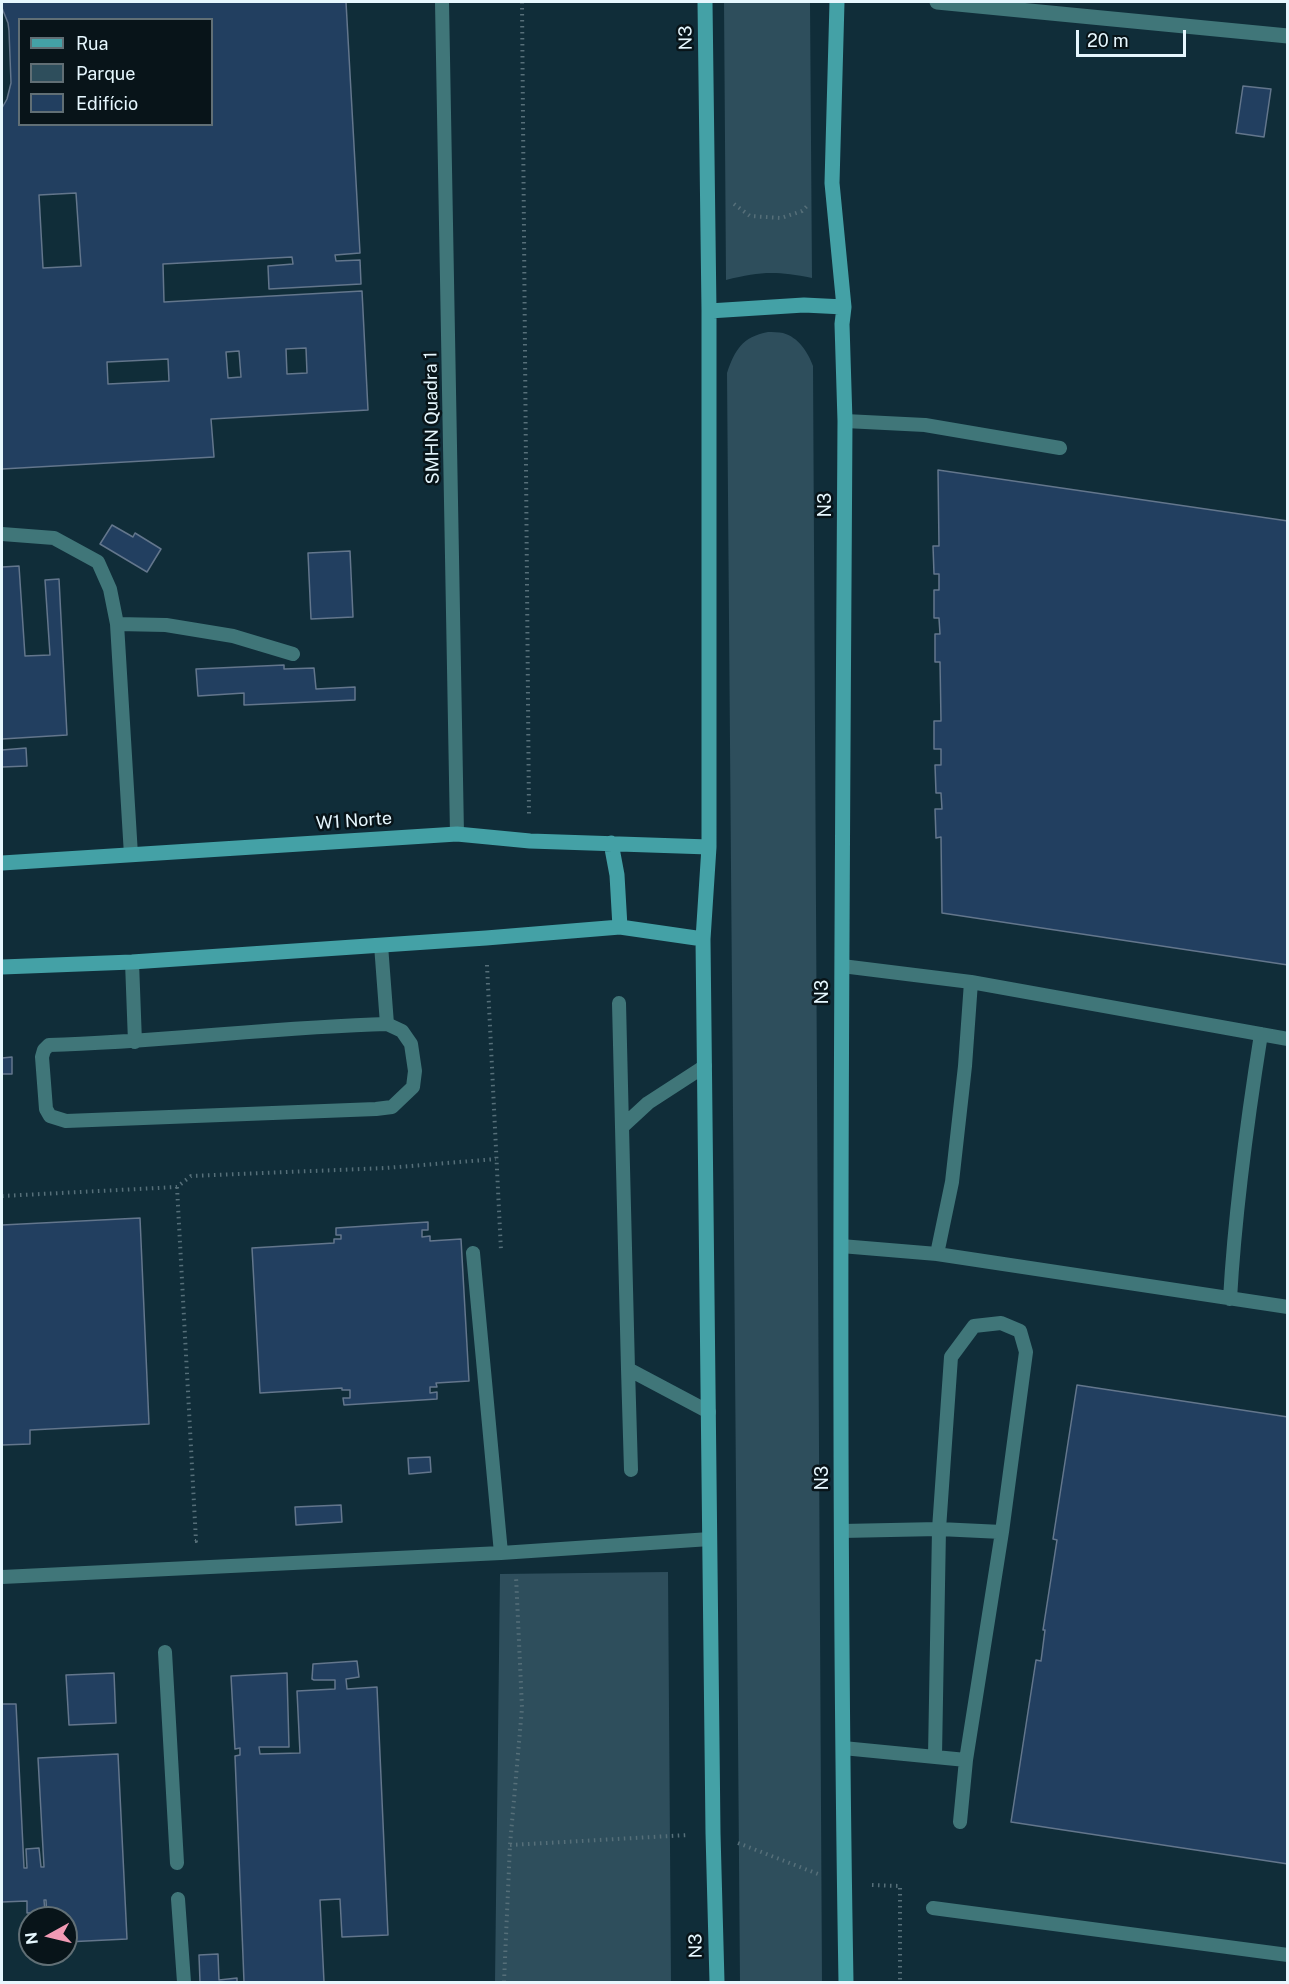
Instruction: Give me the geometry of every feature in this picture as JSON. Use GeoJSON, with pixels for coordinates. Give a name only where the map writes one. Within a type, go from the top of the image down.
{"type":"FeatureCollection","features":[{"type":"Feature","properties":{"kind":"main road","name":"N3"},"geometry":{"type":"LineString","coordinates":[[705,2],[710,311],[709,847],[703,939],[713,1833],[717,1983]]}},
{"type":"Feature","properties":{"kind":"main road","name":"N3"},"geometry":{"type":"LineString","coordinates":[[837,2],[832,183],[844,307],[842,324],[845,421],[841,1246],[846,1983]]}},
{"type":"Feature","properties":{"kind":"main road"},"geometry":{"type":"LineString","coordinates":[[710,311],[804,305],[844,307]]}},
{"type":"Feature","properties":{"kind":"main road","name":"W1 Norte"},"geometry":{"type":"LineString","coordinates":[[2,863],[457,834],[530,841],[709,847]]}},
{"type":"Feature","properties":{"kind":"main road"},"geometry":{"type":"LineString","coordinates":[[611,843],[617,875],[620,927]]}},
{"type":"Feature","properties":{"kind":"main road"},"geometry":{"type":"LineString","coordinates":[[2,967],[132,962],[620,927],[703,939]]}},
{"type":"Feature","properties":{"kind":"street"},"geometry":{"type":"LineString","coordinates":[[937,2],[1287,36]]}},
{"type":"Feature","properties":{"kind":"lane","name":"SMHN Quadra 1"},"geometry":{"type":"LineString","coordinates":[[442,2],[457,834]]}},
{"type":"Feature","properties":{"kind":"lane"},"geometry":{"type":"LineString","coordinates":[[845,421],[925,425],[1060,448]]}},
{"type":"Feature","properties":{"kind":"lane"},"geometry":{"type":"LineString","coordinates":[[2,534],[54,538],[98,562],[110,589],[117,624],[131,855]]}},
{"type":"Feature","properties":{"kind":"lane"},"geometry":{"type":"LineString","coordinates":[[117,624],[166,625],[233,636],[293,654]]}},
{"type":"Feature","properties":{"kind":"lane"},"geometry":{"type":"LineString","coordinates":[[381,945],[387,1024]]}},
{"type":"Feature","properties":{"kind":"lane"},"geometry":{"type":"LineString","coordinates":[[132,962],[135,1042]]}},
{"type":"Feature","properties":{"kind":"lane"},"geometry":{"type":"LineString","coordinates":[[842,966],[971,982],[1287,1039]]}},
{"type":"Feature","properties":{"kind":"lane"},"geometry":{"type":"LineString","coordinates":[[937,1254],[952,1182],[965,1066],[971,982]]}},
{"type":"Feature","properties":{"kind":"lane"},"geometry":{"type":"LineString","coordinates":[[620,1003],[631,1470]]}},
{"type":"Feature","properties":{"kind":"lane"},"geometry":{"type":"LineString","coordinates":[[387,1024],[402,1031],[411,1044],[415,1071],[413,1087],[392,1107],[376,1109],[66,1121],[50,1116],[46,1109],[45,1098],[42,1057],[44,1050],[49,1046],[135,1042],[336,1025],[387,1024]]}},
{"type":"Feature","properties":{"kind":"lane"},"geometry":{"type":"LineString","coordinates":[[1230,1299],[1234,1226],[1261,1034]]}},
{"type":"Feature","properties":{"kind":"lane"},"geometry":{"type":"LineString","coordinates":[[622,1127],[648,1103],[705,1066]]}},
{"type":"Feature","properties":{"kind":"lane"},"geometry":{"type":"LineString","coordinates":[[841,1246],[937,1254],[1287,1307]]}},
{"type":"Feature","properties":{"kind":"lane"},"geometry":{"type":"LineString","coordinates":[[473,1253],[501,1553]]}},
{"type":"Feature","properties":{"kind":"lane"},"geometry":{"type":"LineString","coordinates":[[935,1756],[939,1529],[951,1357],[974,1326],[1001,1323],[1020,1330],[1026,1352],[1002,1532],[966,1760],[960,1822]]}},
{"type":"Feature","properties":{"kind":"lane"},"geometry":{"type":"LineString","coordinates":[[628,1369],[709,1412]]}},
{"type":"Feature","properties":{"kind":"lane"},"geometry":{"type":"LineString","coordinates":[[842,1531],[939,1529],[1002,1532]]}},
{"type":"Feature","properties":{"kind":"lane"},"geometry":{"type":"LineString","coordinates":[[2,1577],[501,1553],[710,1539]]}},
{"type":"Feature","properties":{"kind":"lane"},"geometry":{"type":"LineString","coordinates":[[165,1652],[177,1863]]}},
{"type":"Feature","properties":{"kind":"lane"},"geometry":{"type":"LineString","coordinates":[[843,1748],[966,1760]]}},
{"type":"Feature","properties":{"kind":"lane"},"geometry":{"type":"LineString","coordinates":[[178,1899],[184,1983]]}},
{"type":"Feature","properties":{"kind":"lane"},"geometry":{"type":"LineString","coordinates":[[933,1908],[1287,1955]]}},
{"type":"Feature","properties":{"kind":"path"},"geometry":{"type":"LineString","coordinates":[[522,2],[530,841]]}},
{"type":"Feature","properties":{"kind":"path"},"geometry":{"type":"LineString","coordinates":[[706,172],[723,195],[750,216],[780,218],[802,211],[832,183]]}},
{"type":"Feature","properties":{"kind":"path"},"geometry":{"type":"LineString","coordinates":[[2,1197],[177,1187],[190,1176],[386,1168],[496,1159]]}},
{"type":"Feature","properties":{"kind":"path"},"geometry":{"type":"LineString","coordinates":[[177,1187],[196,1541],[185,1541]]}},
{"type":"Feature","properties":{"kind":"path"},"geometry":{"type":"LineString","coordinates":[[510,1845],[713,1833],[844,1884],[900,1886],[900,1983]]}},
{"type":"Feature","properties":{"kind":"green space"},"geometry":{"type":"Polygon","coordinates":[[[724,2],[810,2],[812,278],[769,273],[726,280],[724,2]]]}},
{"type":"Feature","properties":{"kind":"green space"},"geometry":{"type":"Polygon","coordinates":[[[768,332],[783,333],[793,338],[805,350],[813,366],[822,1982],[740,1982],[727,373],[737,351],[746,341],[768,332]]]}},
{"type":"Feature","properties":{"kind":"green space"},"geometry":{"type":"Polygon","coordinates":[[[668,1572],[671,1982],[495,1982],[500,1574],[668,1572]]]}},
{"type":"Feature","properties":{"kind":"building"},"geometry":{"type":"Polygon","coordinates":[[[2,2],[346,2],[360,253],[335,255],[336,261],[360,260],[361,284],[269,289],[268,266],[293,264],[292,257],[163,264],[164,302],[362,291],[368,410],[211,419],[214,457],[2,469],[2,108],[11,83],[8,23],[2,2]],[[76,193],[39,195],[43,268],[81,266],[76,193]],[[306,348],[286,349],[287,374],[307,373],[306,348]],[[239,351],[226,352],[228,378],[241,377],[239,351]],[[168,359],[107,362],[108,384],[169,381],[168,359]]]}},
{"type":"Feature","properties":{"kind":"building"},"geometry":{"type":"Polygon","coordinates":[[[1243,86],[1271,89],[1264,137],[1236,133],[1243,86]]]}},
{"type":"Feature","properties":{"kind":"building"},"geometry":{"type":"Polygon","coordinates":[[[938,470],[1288,521],[1288,965],[942,913],[941,837],[936,838],[935,809],[942,809],[941,793],[936,793],[935,765],[941,765],[941,749],[934,749],[934,721],[941,721],[940,662],[935,662],[935,634],[940,634],[939,618],[934,618],[934,590],[939,590],[939,574],[934,574],[933,546],[939,546],[938,470]]]}},
{"type":"Feature","properties":{"kind":"building"},"geometry":{"type":"Polygon","coordinates":[[[112,525],[133,537],[135,533],[161,549],[147,572],[100,544],[112,525]]]}},
{"type":"Feature","properties":{"kind":"building"},"geometry":{"type":"Polygon","coordinates":[[[350,551],[353,617],[311,619],[308,553],[350,551]]]}},
{"type":"Feature","properties":{"kind":"building"},"geometry":{"type":"Polygon","coordinates":[[[19,566],[25,656],[50,655],[45,580],[59,579],[67,735],[2,739],[2,567],[19,566]]]}},
{"type":"Feature","properties":{"kind":"building"},"geometry":{"type":"Polygon","coordinates":[[[284,665],[284,669],[314,668],[316,689],[355,687],[355,700],[244,705],[244,693],[198,696],[196,669],[284,665]]]}},
{"type":"Feature","properties":{"kind":"building"},"geometry":{"type":"Polygon","coordinates":[[[26,748],[27,766],[2,767],[2,750],[26,748]]]}},
{"type":"Feature","properties":{"kind":"building"},"geometry":{"type":"Polygon","coordinates":[[[12,1057],[12,1074],[2,1074],[2,1058],[12,1057]]]}},
{"type":"Feature","properties":{"kind":"building"},"geometry":{"type":"Polygon","coordinates":[[[140,1218],[149,1424],[30,1430],[30,1444],[2,1445],[2,1225],[140,1218]]]}},
{"type":"Feature","properties":{"kind":"building"},"geometry":{"type":"Polygon","coordinates":[[[428,1222],[428,1230],[422,1230],[422,1237],[430,1236],[430,1241],[461,1239],[469,1381],[436,1383],[437,1387],[430,1387],[430,1393],[437,1392],[437,1399],[344,1405],[343,1398],[350,1398],[350,1390],[342,1390],[342,1388],[260,1393],[252,1248],[334,1243],[334,1239],[341,1239],[341,1235],[336,1235],[336,1228],[428,1222]]]}},
{"type":"Feature","properties":{"kind":"building"},"geometry":{"type":"Polygon","coordinates":[[[1077,1385],[1288,1417],[1288,1864],[1011,1822],[1036,1660],[1041,1661],[1045,1630],[1043,1630],[1057,1540],[1053,1539],[1077,1385]]]}},
{"type":"Feature","properties":{"kind":"building"},"geometry":{"type":"Polygon","coordinates":[[[430,1457],[431,1472],[409,1474],[408,1458],[430,1457]]]}},
{"type":"Feature","properties":{"kind":"building"},"geometry":{"type":"Polygon","coordinates":[[[341,1505],[342,1522],[296,1525],[295,1507],[341,1505]]]}},
{"type":"Feature","properties":{"kind":"building"},"geometry":{"type":"Polygon","coordinates":[[[357,1661],[359,1677],[346,1679],[347,1689],[377,1687],[388,1935],[342,1937],[340,1899],[320,1900],[324,1982],[244,1982],[235,1756],[240,1755],[240,1748],[235,1749],[231,1676],[287,1673],[289,1747],[259,1747],[260,1754],[300,1753],[297,1691],[335,1689],[335,1680],[312,1679],[313,1664],[357,1661]]]}},
{"type":"Feature","properties":{"kind":"building"},"geometry":{"type":"Polygon","coordinates":[[[114,1673],[116,1723],[69,1725],[66,1675],[114,1673]]]}},
{"type":"Feature","properties":{"kind":"building"},"geometry":{"type":"Polygon","coordinates":[[[2,1704],[16,1704],[24,1868],[27,1868],[26,1849],[39,1848],[41,1867],[44,1867],[38,1758],[118,1754],[127,1939],[78,1941],[78,1906],[46,1906],[46,1900],[44,1900],[44,1906],[27,1906],[27,1901],[2,1902],[2,1704]]]}},
{"type":"Feature","properties":{"kind":"building"},"geometry":{"type":"Polygon","coordinates":[[[218,1954],[219,1980],[237,1978],[237,1982],[200,1982],[199,1955],[218,1954]]]}}]}
